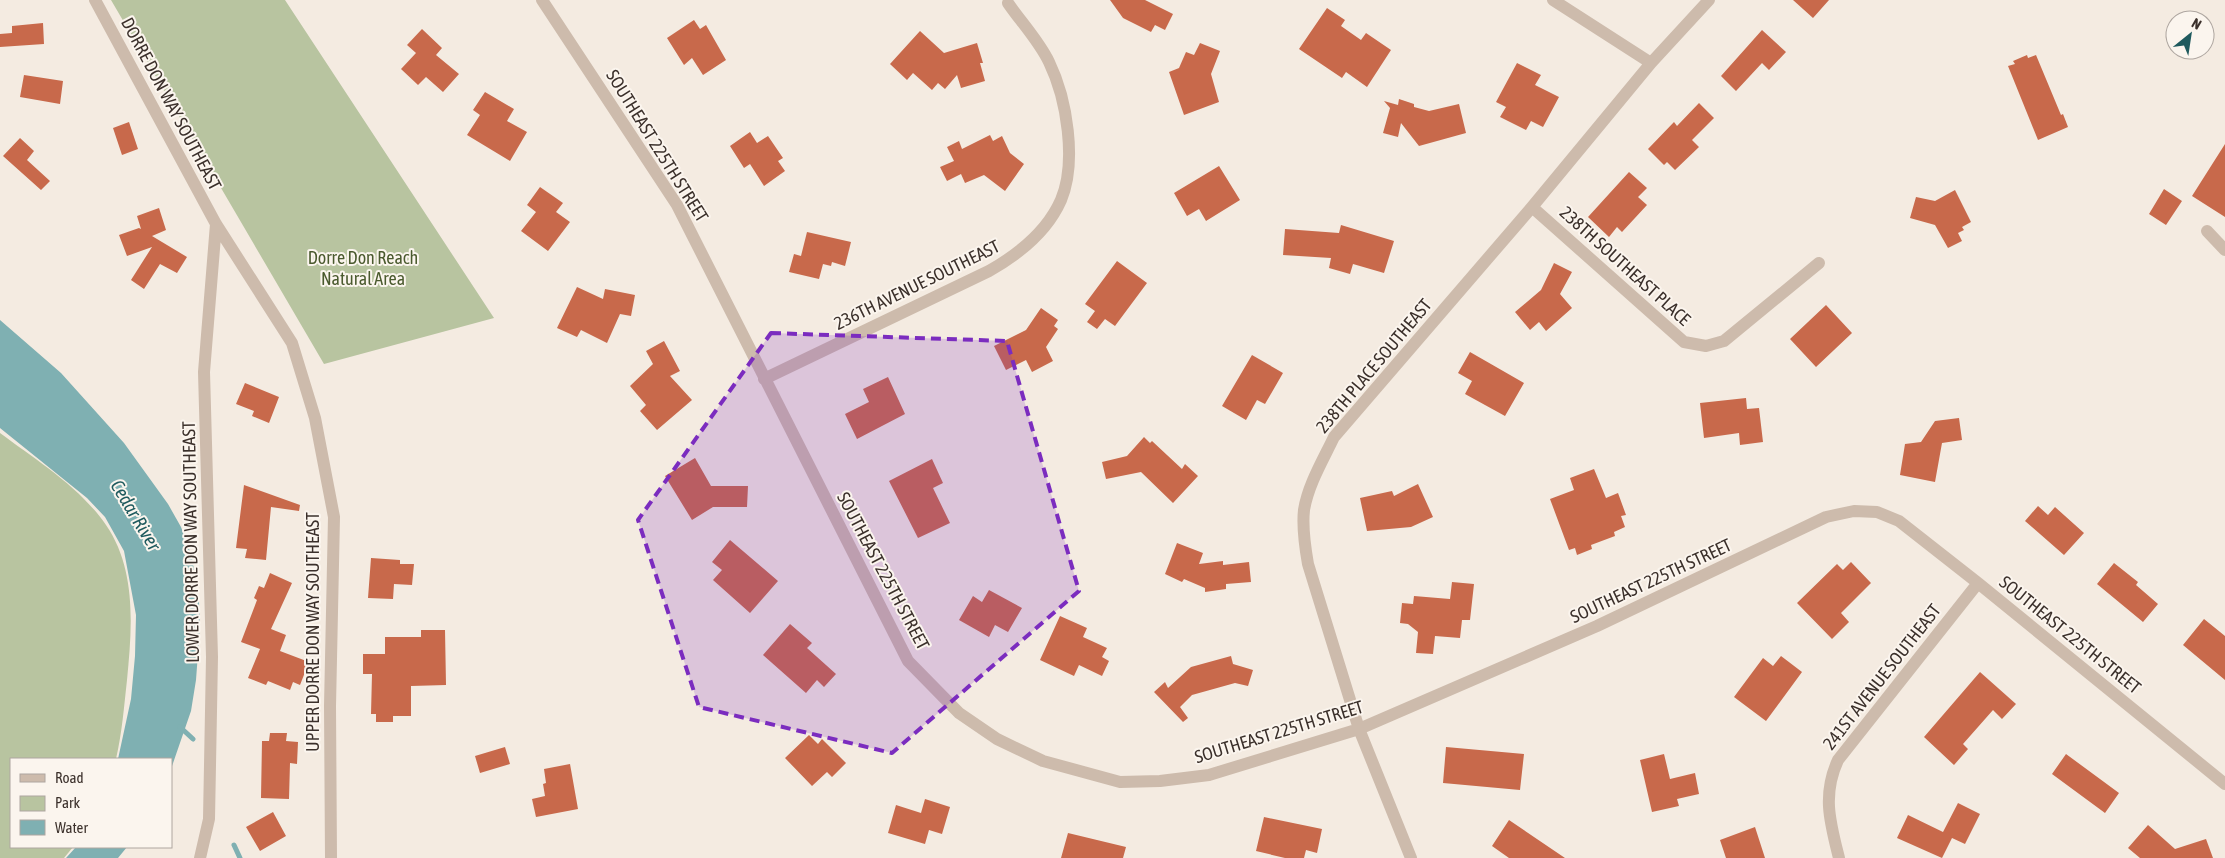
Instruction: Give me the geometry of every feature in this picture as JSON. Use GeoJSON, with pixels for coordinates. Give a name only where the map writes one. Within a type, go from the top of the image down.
{"type":"FeatureCollection","features":[{"type":"Feature","properties":{"kind":"street","name":"DORRE DON WAY SOUTHEAST"},"geometry":{"type":"LineString","coordinates":[[95,0],[216,224]]}},
{"type":"Feature","properties":{"kind":"street","name":"SOUTHEAST 225TH STREET"},"geometry":{"type":"LineString","coordinates":[[542,0],[677,205],[908,661],[959,713],[997,739],[1043,761],[1120,782],[1160,781],[1209,774],[1359,729],[1597,626],[1826,517],[1854,511],[1877,512],[1899,521],[2225,784]]}},
{"type":"Feature","properties":{"kind":"street"},"geometry":{"type":"LineString","coordinates":[[1553,0],[1650,63]]}},
{"type":"Feature","properties":{"kind":"street","name":"238TH PLACE SOUTHEAST"},"geometry":{"type":"LineString","coordinates":[[1412,858],[1359,729],[1308,564],[1304,539],[1304,509],[1316,474],[1334,438],[1532,207],[1650,63],[1709,0]]}},
{"type":"Feature","properties":{"kind":"street","name":"236TH AVENUE SOUTHEAST"},"geometry":{"type":"LineString","coordinates":[[764,379],[989,271],[1016,255],[1035,238],[1053,215],[1062,198],[1069,157],[1068,128],[1060,90],[1049,61],[1008,3]]}},
{"type":"Feature","properties":{"kind":"street","name":"238TH SOUTHEAST PLACE"},"geometry":{"type":"LineString","coordinates":[[1532,207],[1684,342],[1706,346],[1724,341],[1819,263]]}},
{"type":"Feature","properties":{"kind":"street","name":"LOWER DORRE DON WAY SOUTHEAST"},"geometry":{"type":"LineString","coordinates":[[200,858],[209,819],[212,657],[204,372],[216,224]]}},
{"type":"Feature","properties":{"kind":"street","name":"UPPER DORRE DON WAY SOUTHEAST"},"geometry":{"type":"LineString","coordinates":[[216,224],[292,343],[315,418],[334,517],[330,706],[331,858]]}},
{"type":"Feature","properties":{"kind":"street"},"geometry":{"type":"LineString","coordinates":[[2207,231],[2225,250]]}},
{"type":"Feature","properties":{"kind":"street","name":"241ST AVENUE SOUTHEAST"},"geometry":{"type":"LineString","coordinates":[[1839,858],[1828,816],[1828,802],[1833,772],[1838,760],[1978,583]]}},
{"type":"Feature","properties":{"kind":"highlighted area"},"geometry":{"type":"Polygon","coordinates":[[[771,333],[1007,341],[1079,591],[892,753],[699,707],[638,520],[771,333]]]}},
{"type":"Feature","properties":{"kind":"green space","name":"Dorre Don Reach Natural Area"},"geometry":{"type":"Polygon","coordinates":[[[111,0],[285,0],[494,318],[324,364],[111,0]]]}},
{"type":"Feature","properties":{"kind":"green space"},"geometry":{"type":"Polygon","coordinates":[[[0,433],[71,486],[84,498],[106,525],[116,542],[128,580],[131,620],[123,720],[116,758],[10,758],[10,848],[72,848],[64,858],[0,858],[0,433]]]}},
{"type":"Feature","properties":{"kind":"water","name":"Cedar River"},"geometry":{"type":"Polygon","coordinates":[[[0,320],[61,373],[124,443],[168,504],[181,527],[192,557],[199,603],[200,626],[196,680],[191,711],[172,766],[172,758],[118,758],[131,699],[135,656],[136,615],[124,551],[105,517],[87,498],[0,428],[0,320]]]}},
{"type":"Feature","properties":{"kind":"water"},"geometry":{"type":"Polygon","coordinates":[[[75,848],[126,848],[118,858],[66,858],[75,848]]]}},
{"type":"Feature","properties":{"kind":"building"},"geometry":{"type":"Polygon","coordinates":[[[1110,0],[1145,0],[1173,14],[1165,30],[1155,25],[1151,32],[1123,18],[1110,0]]]}},
{"type":"Feature","properties":{"kind":"building"},"geometry":{"type":"Polygon","coordinates":[[[1793,0],[1829,0],[1813,18],[1793,0]]]}},
{"type":"Feature","properties":{"kind":"building"},"geometry":{"type":"Polygon","coordinates":[[[1327,8],[1345,20],[1341,26],[1361,40],[1366,33],[1391,50],[1367,87],[1346,72],[1342,78],[1299,49],[1327,8]]]}},
{"type":"Feature","properties":{"kind":"building"},"geometry":{"type":"Polygon","coordinates":[[[694,20],[700,29],[706,25],[726,60],[703,75],[692,58],[684,65],[667,38],[694,20]]]}},
{"type":"Feature","properties":{"kind":"building"},"geometry":{"type":"Polygon","coordinates":[[[43,23],[44,44],[0,47],[0,34],[12,33],[12,26],[43,23]]]}},
{"type":"Feature","properties":{"kind":"building"},"geometry":{"type":"Polygon","coordinates":[[[422,29],[442,48],[436,55],[459,74],[443,92],[426,77],[418,85],[401,69],[416,53],[407,45],[422,29]]]}},
{"type":"Feature","properties":{"kind":"building"},"geometry":{"type":"Polygon","coordinates":[[[1762,30],[1786,52],[1769,70],[1762,63],[1736,91],[1721,76],[1762,30]]]}},
{"type":"Feature","properties":{"kind":"building"},"geometry":{"type":"Polygon","coordinates":[[[920,31],[944,53],[977,43],[983,63],[980,63],[985,81],[961,88],[957,75],[945,89],[938,83],[932,90],[913,73],[907,80],[890,64],[920,31]]]}},
{"type":"Feature","properties":{"kind":"building"},"geometry":{"type":"Polygon","coordinates":[[[1200,43],[1220,51],[1211,74],[1219,102],[1184,115],[1169,72],[1179,68],[1186,52],[1194,55],[1200,43]]]}},
{"type":"Feature","properties":{"kind":"building"},"geometry":{"type":"Polygon","coordinates":[[[2027,55],[2028,58],[2036,55],[2061,115],[2063,114],[2068,127],[2038,140],[2008,66],[2015,64],[2013,61],[2027,55]]]}},
{"type":"Feature","properties":{"kind":"building"},"geometry":{"type":"Polygon","coordinates":[[[1517,63],[1541,75],[1535,85],[1559,97],[1543,127],[1531,121],[1526,130],[1500,117],[1506,107],[1496,102],[1517,63]]]}},
{"type":"Feature","properties":{"kind":"building"},"geometry":{"type":"Polygon","coordinates":[[[24,75],[63,81],[60,104],[20,97],[24,75]]]}},
{"type":"Feature","properties":{"kind":"building"},"geometry":{"type":"Polygon","coordinates":[[[485,92],[514,109],[507,121],[527,132],[510,161],[467,135],[480,115],[473,110],[485,92]]]}},
{"type":"Feature","properties":{"kind":"building"},"geometry":{"type":"Polygon","coordinates":[[[1399,99],[1414,104],[1414,107],[1429,111],[1459,104],[1466,133],[1419,146],[1401,123],[1398,137],[1383,133],[1390,108],[1384,101],[1398,105],[1399,99]]]}},
{"type":"Feature","properties":{"kind":"building"},"geometry":{"type":"Polygon","coordinates":[[[1699,103],[1714,118],[1692,140],[1699,147],[1675,170],[1667,162],[1664,165],[1648,149],[1674,122],[1677,126],[1699,103]]]}},
{"type":"Feature","properties":{"kind":"building"},"geometry":{"type":"Polygon","coordinates":[[[129,122],[138,149],[122,155],[113,128],[129,122]]]}},
{"type":"Feature","properties":{"kind":"building"},"geometry":{"type":"Polygon","coordinates":[[[750,132],[757,143],[768,136],[783,158],[778,161],[785,171],[764,186],[750,164],[744,168],[730,146],[750,132]]]}},
{"type":"Feature","properties":{"kind":"building"},"geometry":{"type":"Polygon","coordinates":[[[990,135],[993,141],[1002,136],[1010,153],[1024,164],[1005,191],[984,175],[965,183],[961,174],[947,181],[940,167],[954,161],[947,147],[959,141],[962,149],[990,135]]]}},
{"type":"Feature","properties":{"kind":"building"},"geometry":{"type":"Polygon","coordinates":[[[20,138],[34,151],[27,160],[50,181],[41,190],[3,156],[20,138]]]}},
{"type":"Feature","properties":{"kind":"building"},"geometry":{"type":"Polygon","coordinates":[[[2225,144],[2225,217],[2192,196],[2225,144]]]}},
{"type":"Feature","properties":{"kind":"building"},"geometry":{"type":"Polygon","coordinates":[[[1219,166],[1240,200],[1206,221],[1199,209],[1187,216],[1174,193],[1219,166]]]}},
{"type":"Feature","properties":{"kind":"building"},"geometry":{"type":"Polygon","coordinates":[[[1629,172],[1647,188],[1638,197],[1647,205],[1622,232],[1617,227],[1609,237],[1588,217],[1629,172]]]}},
{"type":"Feature","properties":{"kind":"building"},"geometry":{"type":"Polygon","coordinates":[[[540,187],[563,203],[556,212],[570,222],[548,251],[521,231],[536,212],[527,205],[540,187]]]}},
{"type":"Feature","properties":{"kind":"building"},"geometry":{"type":"Polygon","coordinates":[[[2164,189],[2182,201],[2166,225],[2149,214],[2164,189]]]}},
{"type":"Feature","properties":{"kind":"building"},"geometry":{"type":"Polygon","coordinates":[[[1955,190],[1971,222],[1962,227],[1964,230],[1958,233],[1962,241],[1948,248],[1935,225],[1910,218],[1916,197],[1935,201],[1955,190]]]}},
{"type":"Feature","properties":{"kind":"building"},"geometry":{"type":"Polygon","coordinates":[[[159,208],[166,230],[152,236],[187,257],[177,273],[160,264],[144,289],[131,280],[152,247],[127,256],[119,235],[141,229],[137,216],[159,208]]]}},
{"type":"Feature","properties":{"kind":"building"},"geometry":{"type":"Polygon","coordinates":[[[1341,225],[1394,241],[1384,273],[1353,264],[1350,274],[1329,268],[1331,258],[1283,255],[1285,229],[1339,233],[1341,225]]]}},
{"type":"Feature","properties":{"kind":"building"},"geometry":{"type":"Polygon","coordinates":[[[807,232],[851,242],[845,266],[832,262],[831,266],[823,264],[819,279],[789,272],[794,254],[801,256],[807,232]]]}},
{"type":"Feature","properties":{"kind":"building"},"geometry":{"type":"Polygon","coordinates":[[[1117,261],[1147,283],[1115,326],[1105,319],[1097,329],[1087,322],[1095,311],[1085,304],[1117,261]]]}},
{"type":"Feature","properties":{"kind":"building"},"geometry":{"type":"Polygon","coordinates":[[[1554,263],[1572,272],[1560,294],[1572,308],[1546,331],[1539,322],[1530,330],[1515,312],[1541,290],[1554,263]]]}},
{"type":"Feature","properties":{"kind":"building"},"geometry":{"type":"Polygon","coordinates":[[[577,287],[603,299],[605,289],[635,295],[631,316],[620,314],[607,343],[581,330],[577,337],[557,328],[577,287]]]}},
{"type":"Feature","properties":{"kind":"building"},"geometry":{"type":"Polygon","coordinates":[[[1826,305],[1852,333],[1816,367],[1790,339],[1826,305]]]}},
{"type":"Feature","properties":{"kind":"building"},"geometry":{"type":"Polygon","coordinates":[[[1041,308],[1058,320],[1054,326],[1058,329],[1046,347],[1053,361],[1032,372],[1026,360],[1006,370],[994,346],[1026,330],[1041,308]]]}},
{"type":"Feature","properties":{"kind":"building"},"geometry":{"type":"Polygon","coordinates":[[[664,341],[680,371],[670,376],[692,400],[657,430],[640,411],[646,405],[630,386],[653,364],[646,351],[664,341]]]}},
{"type":"Feature","properties":{"kind":"building"},"geometry":{"type":"Polygon","coordinates":[[[1470,352],[1524,383],[1505,416],[1465,394],[1472,381],[1458,373],[1470,352]]]}},
{"type":"Feature","properties":{"kind":"building"},"geometry":{"type":"Polygon","coordinates":[[[1252,355],[1283,373],[1265,404],[1257,400],[1246,420],[1222,406],[1252,355]]]}},
{"type":"Feature","properties":{"kind":"building"},"geometry":{"type":"Polygon","coordinates":[[[888,377],[905,414],[857,439],[845,414],[869,402],[863,389],[888,377]]]}},
{"type":"Feature","properties":{"kind":"building"},"geometry":{"type":"Polygon","coordinates":[[[245,383],[279,397],[269,423],[252,416],[254,411],[236,404],[245,383]]]}},
{"type":"Feature","properties":{"kind":"building"},"geometry":{"type":"Polygon","coordinates":[[[1746,398],[1747,409],[1759,408],[1763,442],[1740,445],[1739,433],[1704,438],[1700,403],[1746,398]]]}},
{"type":"Feature","properties":{"kind":"building"},"geometry":{"type":"Polygon","coordinates":[[[1959,418],[1962,440],[1942,443],[1935,482],[1900,475],[1905,444],[1921,442],[1935,421],[1959,418]]]}},
{"type":"Feature","properties":{"kind":"building"},"geometry":{"type":"Polygon","coordinates":[[[1144,437],[1150,443],[1152,441],[1182,469],[1185,464],[1198,476],[1173,503],[1141,472],[1106,479],[1102,462],[1127,456],[1144,437]]]}},
{"type":"Feature","properties":{"kind":"building"},"geometry":{"type":"Polygon","coordinates":[[[695,458],[711,486],[748,486],[747,507],[713,507],[692,520],[665,476],[695,458]]]}},
{"type":"Feature","properties":{"kind":"building"},"geometry":{"type":"Polygon","coordinates":[[[932,459],[943,483],[933,488],[950,523],[918,538],[889,481],[932,459]]]}},
{"type":"Feature","properties":{"kind":"building"},"geometry":{"type":"Polygon","coordinates":[[[1594,469],[1606,498],[1618,493],[1626,515],[1621,516],[1625,527],[1614,532],[1615,536],[1591,545],[1592,549],[1577,555],[1575,548],[1569,550],[1550,499],[1574,490],[1570,478],[1594,469]]]}},
{"type":"Feature","properties":{"kind":"building"},"geometry":{"type":"Polygon","coordinates":[[[1418,484],[1433,517],[1411,527],[1367,531],[1360,498],[1392,491],[1394,496],[1418,484]]]}},
{"type":"Feature","properties":{"kind":"building"},"geometry":{"type":"Polygon","coordinates":[[[244,485],[300,505],[299,511],[271,507],[266,560],[245,558],[247,549],[236,548],[244,485]]]}},
{"type":"Feature","properties":{"kind":"building"},"geometry":{"type":"Polygon","coordinates":[[[2038,506],[2048,515],[2055,507],[2084,533],[2064,555],[2025,521],[2038,506]]]}},
{"type":"Feature","properties":{"kind":"building"},"geometry":{"type":"Polygon","coordinates":[[[730,540],[778,581],[750,613],[713,580],[722,570],[712,562],[730,540]]]}},
{"type":"Feature","properties":{"kind":"building"},"geometry":{"type":"Polygon","coordinates":[[[1177,543],[1203,553],[1199,564],[1223,561],[1223,565],[1249,562],[1251,582],[1226,584],[1226,589],[1205,592],[1205,588],[1184,579],[1182,582],[1165,574],[1177,543]]]}},
{"type":"Feature","properties":{"kind":"building"},"geometry":{"type":"Polygon","coordinates":[[[371,558],[400,560],[400,564],[414,564],[412,585],[394,584],[393,599],[368,598],[371,558]]]}},
{"type":"Feature","properties":{"kind":"building"},"geometry":{"type":"Polygon","coordinates":[[[1851,562],[1871,583],[1841,613],[1849,622],[1832,639],[1797,603],[1837,564],[1843,570],[1851,562]]]}},
{"type":"Feature","properties":{"kind":"building"},"geometry":{"type":"Polygon","coordinates":[[[2114,563],[2138,582],[2136,585],[2158,604],[2143,622],[2097,584],[2114,563]]]}},
{"type":"Feature","properties":{"kind":"building"},"geometry":{"type":"Polygon","coordinates":[[[270,573],[292,583],[271,629],[286,635],[280,651],[309,662],[300,685],[293,682],[290,690],[268,681],[266,685],[248,678],[260,649],[241,642],[257,600],[254,598],[259,586],[264,588],[270,573]]]}},
{"type":"Feature","properties":{"kind":"building"},"geometry":{"type":"Polygon","coordinates":[[[1452,582],[1474,584],[1470,620],[1462,620],[1460,638],[1435,636],[1433,654],[1416,653],[1418,632],[1408,624],[1400,623],[1402,603],[1413,604],[1414,596],[1450,599],[1452,582]]]}},
{"type":"Feature","properties":{"kind":"building"},"geometry":{"type":"Polygon","coordinates":[[[989,590],[1022,608],[1008,632],[995,625],[989,637],[959,620],[973,596],[982,602],[989,590]]]}},
{"type":"Feature","properties":{"kind":"building"},"geometry":{"type":"Polygon","coordinates":[[[1060,616],[1087,628],[1083,637],[1107,648],[1102,657],[1109,661],[1102,676],[1079,665],[1074,676],[1040,660],[1060,616]]]}},
{"type":"Feature","properties":{"kind":"building"},"geometry":{"type":"Polygon","coordinates":[[[2204,619],[2225,636],[2225,680],[2183,645],[2204,619]]]}},
{"type":"Feature","properties":{"kind":"building"},"geometry":{"type":"Polygon","coordinates":[[[790,624],[812,643],[807,648],[836,674],[824,687],[817,680],[806,693],[763,655],[790,624]]]}},
{"type":"Feature","properties":{"kind":"building"},"geometry":{"type":"Polygon","coordinates":[[[421,630],[445,630],[446,685],[411,686],[411,716],[393,716],[393,722],[376,722],[376,714],[371,714],[372,674],[363,674],[363,654],[385,654],[385,637],[421,637],[421,630]]]}},
{"type":"Feature","properties":{"kind":"building"},"geometry":{"type":"Polygon","coordinates":[[[1231,656],[1233,664],[1253,670],[1248,686],[1235,683],[1192,695],[1180,707],[1188,718],[1183,722],[1154,692],[1165,682],[1168,688],[1191,667],[1231,656]]]}},
{"type":"Feature","properties":{"kind":"building"},"geometry":{"type":"Polygon","coordinates":[[[1781,656],[1802,672],[1766,721],[1734,697],[1763,658],[1773,666],[1781,656]]]}},
{"type":"Feature","properties":{"kind":"building"},"geometry":{"type":"Polygon","coordinates":[[[1980,672],[2016,704],[2002,719],[1993,710],[1963,744],[1968,749],[1954,765],[1924,737],[1980,672]]]}},
{"type":"Feature","properties":{"kind":"building"},"geometry":{"type":"Polygon","coordinates":[[[270,733],[287,733],[286,741],[298,742],[297,764],[290,763],[289,799],[261,798],[262,741],[269,741],[270,733]]]}},
{"type":"Feature","properties":{"kind":"building"},"geometry":{"type":"Polygon","coordinates":[[[809,735],[818,744],[822,739],[846,763],[832,777],[827,772],[812,786],[785,758],[809,735]]]}},
{"type":"Feature","properties":{"kind":"building"},"geometry":{"type":"Polygon","coordinates":[[[505,747],[510,764],[480,773],[475,756],[505,747]]]}},
{"type":"Feature","properties":{"kind":"building"},"geometry":{"type":"Polygon","coordinates":[[[1446,747],[1524,754],[1520,790],[1443,783],[1446,747]]]}},
{"type":"Feature","properties":{"kind":"building"},"geometry":{"type":"Polygon","coordinates":[[[1664,754],[1670,779],[1695,773],[1699,794],[1677,799],[1679,806],[1652,812],[1640,760],[1664,754]]]}},
{"type":"Feature","properties":{"kind":"building"},"geometry":{"type":"Polygon","coordinates":[[[2066,754],[2119,793],[2105,813],[2052,774],[2066,754]]]}},
{"type":"Feature","properties":{"kind":"building"},"geometry":{"type":"Polygon","coordinates":[[[570,764],[578,809],[536,817],[532,799],[545,796],[543,784],[546,783],[544,769],[570,764]]]}},
{"type":"Feature","properties":{"kind":"building"},"geometry":{"type":"Polygon","coordinates":[[[925,799],[950,807],[942,834],[929,830],[925,844],[888,833],[896,805],[921,813],[925,799]]]}},
{"type":"Feature","properties":{"kind":"building"},"geometry":{"type":"Polygon","coordinates":[[[1958,803],[1980,814],[1965,844],[1952,838],[1942,858],[1897,838],[1908,815],[1943,832],[1958,803]]]}},
{"type":"Feature","properties":{"kind":"building"},"geometry":{"type":"Polygon","coordinates":[[[273,812],[286,836],[260,851],[246,827],[273,812]]]}},
{"type":"Feature","properties":{"kind":"building"},"geometry":{"type":"Polygon","coordinates":[[[1264,817],[1322,829],[1317,853],[1306,850],[1304,858],[1285,858],[1256,851],[1264,817]]]}},
{"type":"Feature","properties":{"kind":"building"},"geometry":{"type":"Polygon","coordinates":[[[1509,820],[1565,858],[1509,858],[1492,846],[1509,820]]]}},
{"type":"Feature","properties":{"kind":"building"},"geometry":{"type":"Polygon","coordinates":[[[2148,825],[2175,849],[2206,839],[2213,858],[2140,858],[2128,848],[2148,825]]]}},
{"type":"Feature","properties":{"kind":"building"},"geometry":{"type":"Polygon","coordinates":[[[1755,827],[1765,858],[1726,858],[1720,840],[1755,827]]]}},
{"type":"Feature","properties":{"kind":"building"},"geometry":{"type":"Polygon","coordinates":[[[1068,833],[1126,847],[1123,858],[1061,858],[1068,833]]]}},
{"type":"Feature","properties":{"kind":"waterway"},"geometry":{"type":"LineString","coordinates":[[180,727],[193,739]]}},
{"type":"Feature","properties":{"kind":"waterway"},"geometry":{"type":"LineString","coordinates":[[234,845],[240,858]]}}]}
